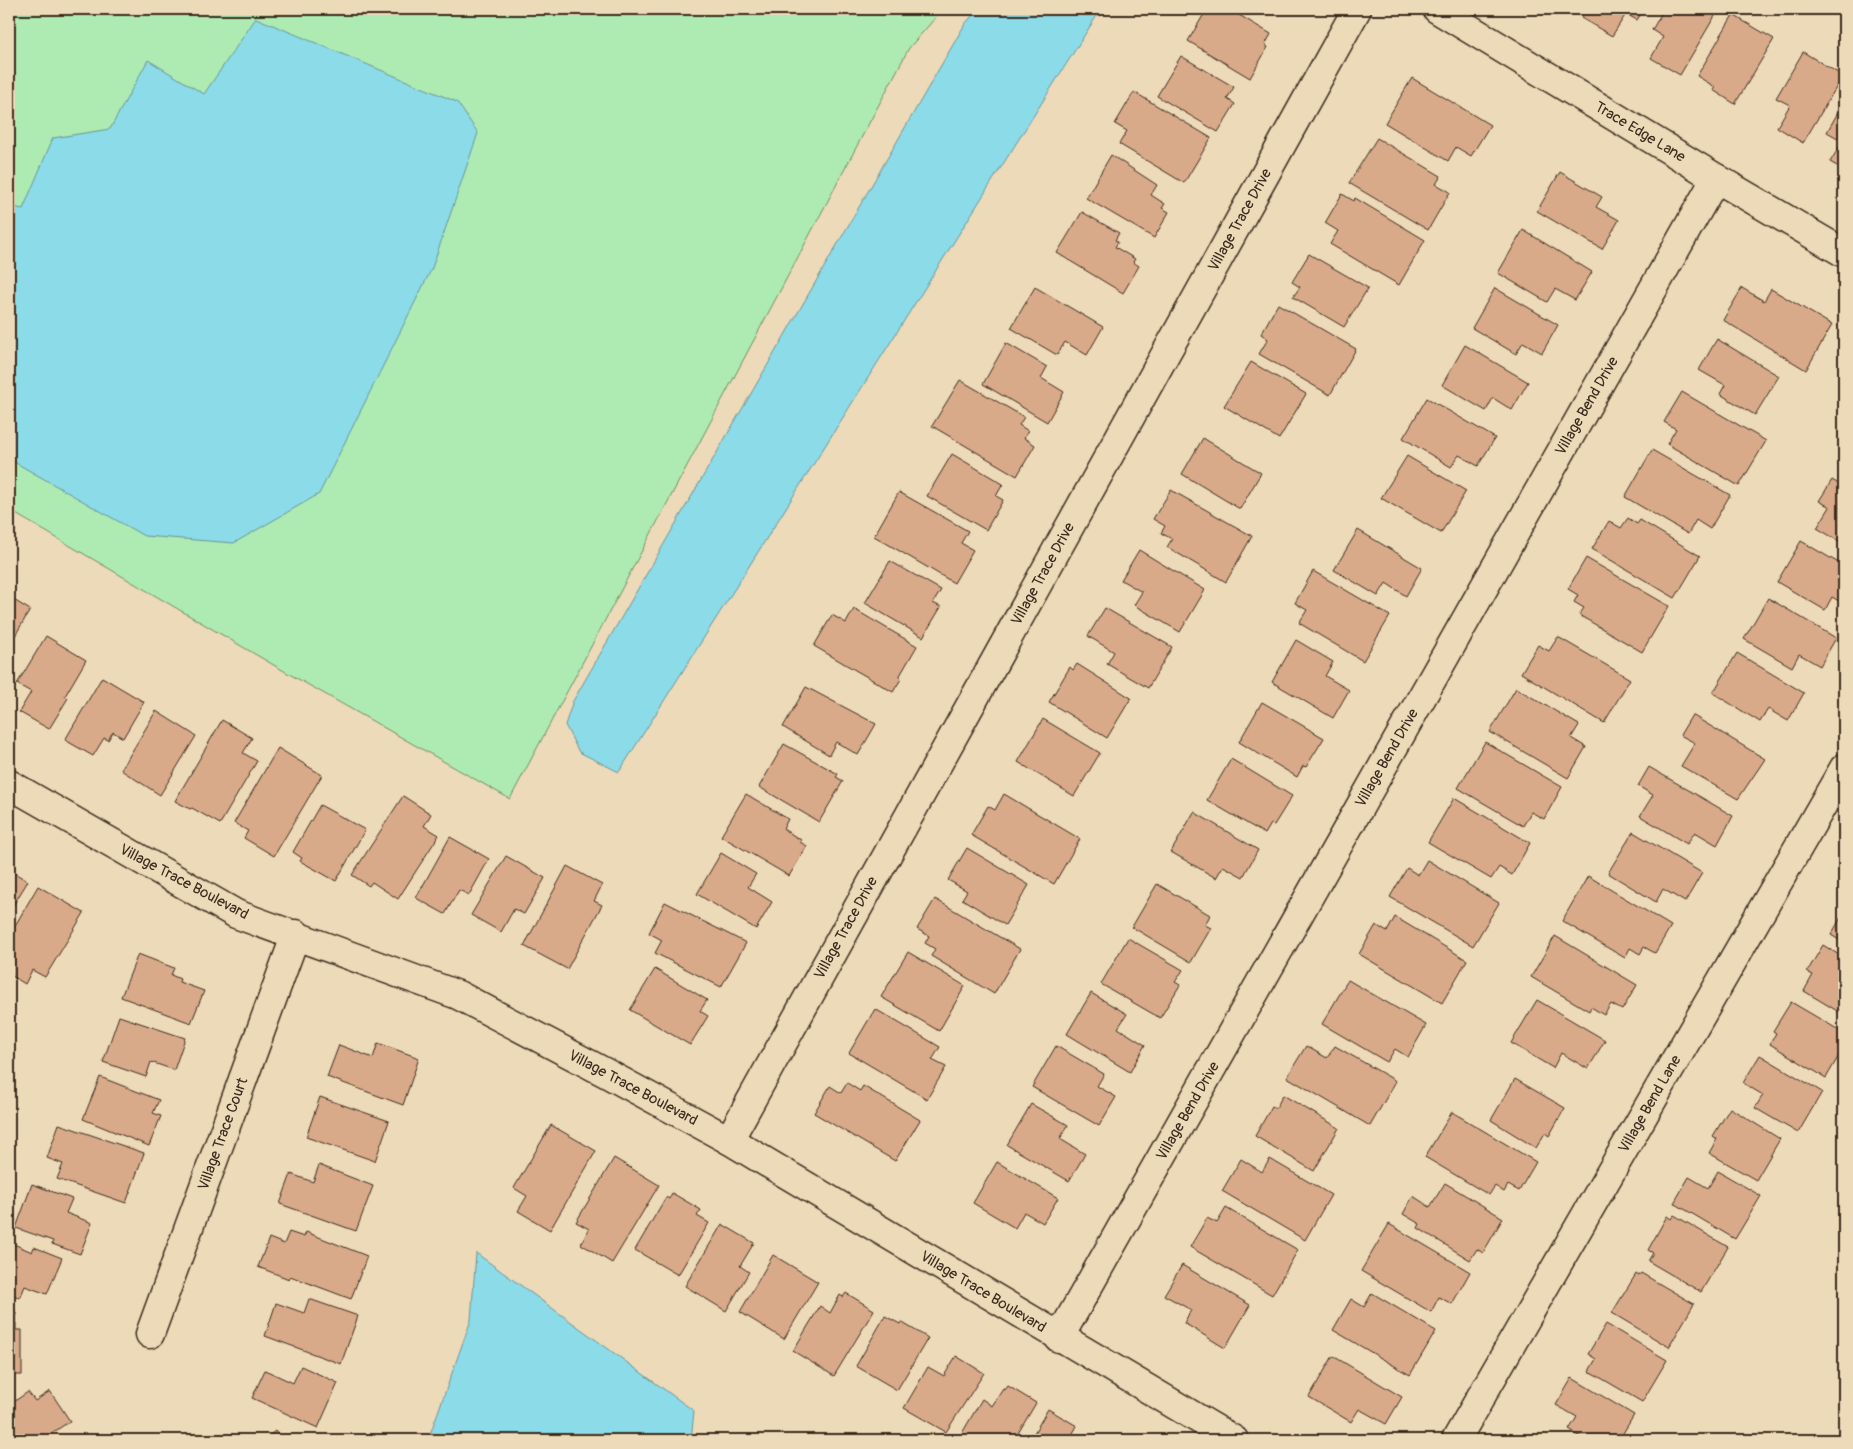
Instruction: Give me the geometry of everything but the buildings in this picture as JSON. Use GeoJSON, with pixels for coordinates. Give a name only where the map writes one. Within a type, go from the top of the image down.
{"type":"FeatureCollection","features":[{"type":"Feature","properties":{"kind":"street","name":"Village Trace Drive"},"geometry":{"type":"LineString","coordinates":[[729,1140],[1357,9]]}},
{"type":"Feature","properties":{"kind":"street","name":"Trace Edge Lane"},"geometry":{"type":"LineString","coordinates":[[1437,9],[1844,253]]}},
{"type":"Feature","properties":{"kind":"street","name":"Village Bend Drive"},"geometry":{"type":"LineString","coordinates":[[1059,1338],[1716,178]]}},
{"type":"Feature","properties":{"kind":"street","name":"Village Bend Lane"},"geometry":{"type":"LineString","coordinates":[[1456,1440],[1844,768]]}},
{"type":"Feature","properties":{"kind":"street","name":"Village Trace Boulevard"},"geometry":{"type":"LineString","coordinates":[[9,784],[236,914],[296,934],[458,995],[729,1140],[1059,1338],[1234,1440]]}},
{"type":"Feature","properties":{"kind":"street","name":"Village Trace Court"},"geometry":{"type":"LineString","coordinates":[[150,1334],[296,934]]}},
{"type":"Feature","properties":{"kind":"green space"},"geometry":{"type":"Polygon","coordinates":[[[9,9],[943,9],[909,48],[510,799],[277,667],[9,510],[9,9]]]}},
{"type":"Feature","properties":{"kind":"water"},"geometry":{"type":"Polygon","coordinates":[[[978,9],[1101,9],[619,772],[579,752],[565,725],[573,701],[965,24],[978,9]]]}},
{"type":"Feature","properties":{"kind":"water"},"geometry":{"type":"Polygon","coordinates":[[[256,18],[457,102],[478,133],[432,268],[319,494],[234,543],[144,536],[9,459],[9,206],[23,209],[53,138],[110,129],[148,60],[204,94],[256,18]]]}},
{"type":"Feature","properties":{"kind":"water"},"geometry":{"type":"Polygon","coordinates":[[[476,1253],[694,1411],[691,1440],[428,1440],[471,1320],[476,1253]]]}}]}
